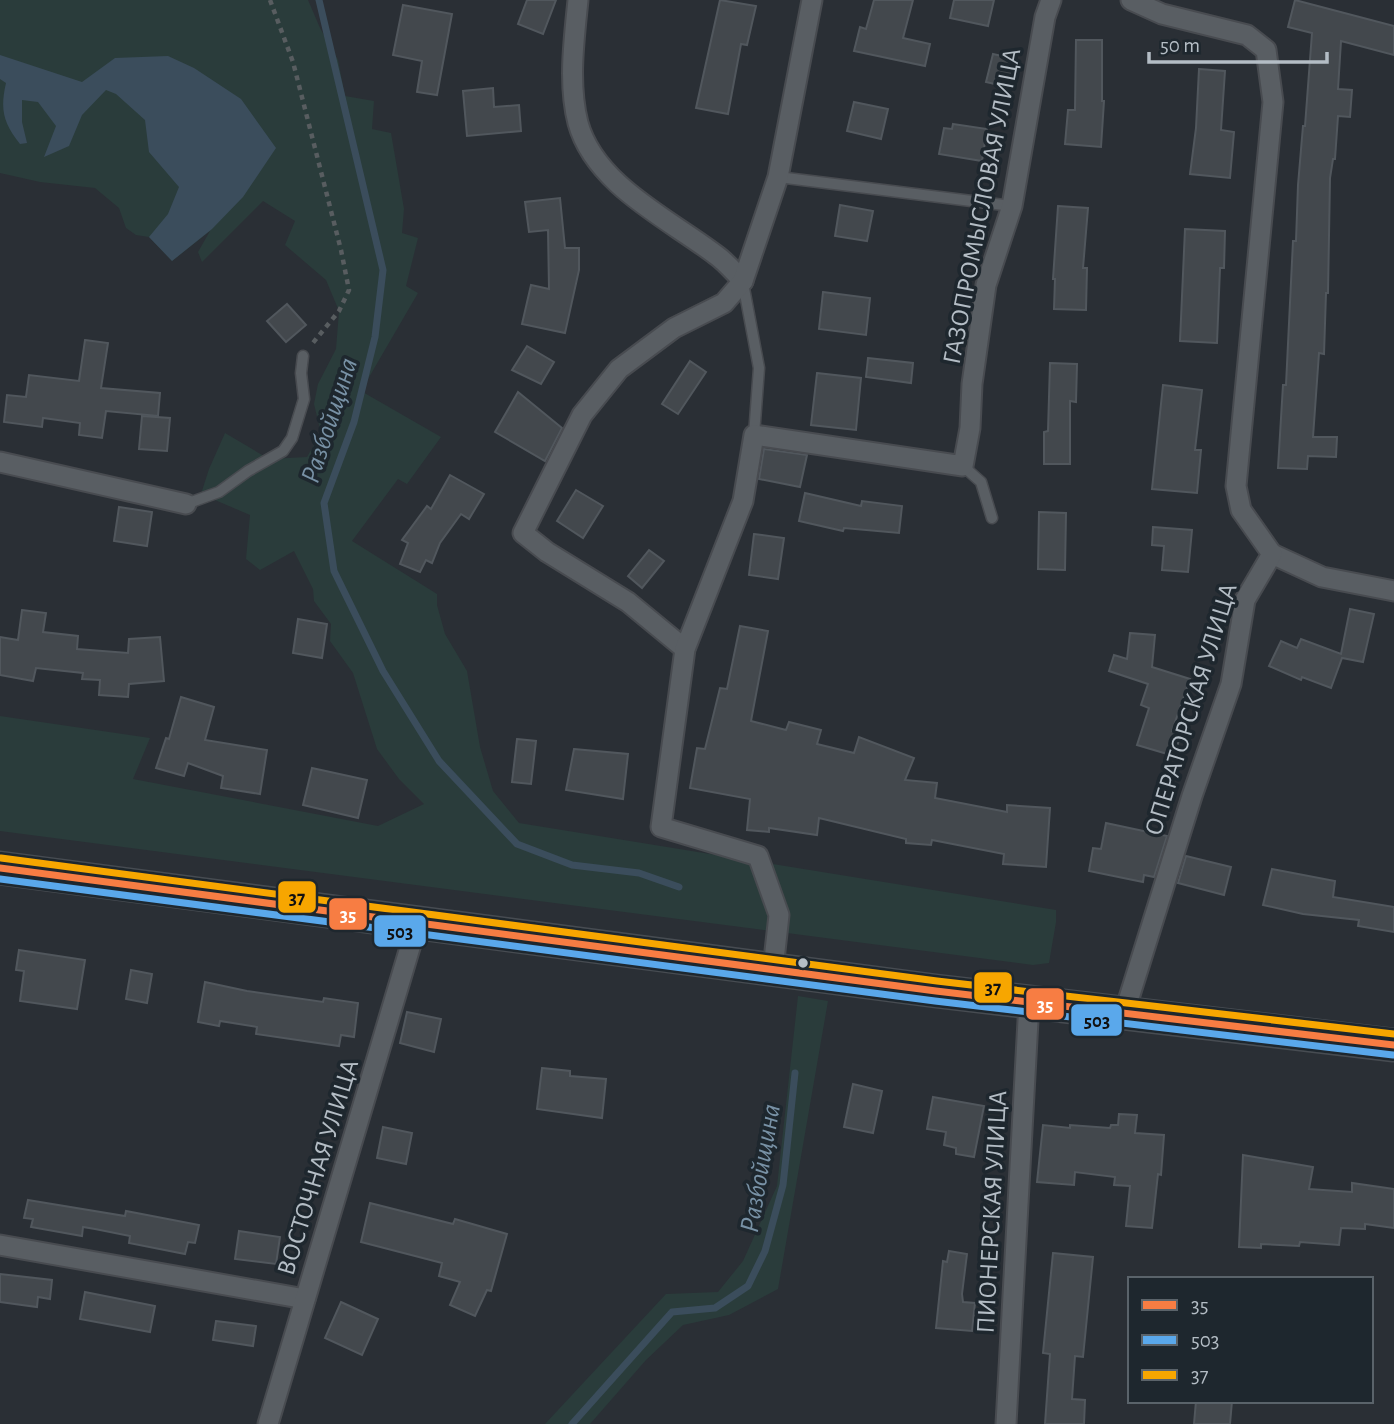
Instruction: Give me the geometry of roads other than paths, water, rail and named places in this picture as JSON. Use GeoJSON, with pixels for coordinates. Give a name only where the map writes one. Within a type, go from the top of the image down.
{"type":"FeatureCollection","features":[{"type":"Feature","properties":{"kind":"main road"},"geometry":{"type":"LineString","coordinates":[[0,867],[417,924],[1124,1014],[1394,1045]]}},
{"type":"Feature","properties":{"kind":"street"},"geometry":{"type":"LineString","coordinates":[[578,0],[573,84],[579,125],[595,159],[632,196],[719,257],[743,281]]}},
{"type":"Feature","properties":{"kind":"street"},"geometry":{"type":"LineString","coordinates":[[685,649],[628,602],[547,552],[523,533],[582,415],[619,369],[674,328],[724,303],[743,281],[778,177],[812,0]]}},
{"type":"Feature","properties":{"kind":"street","name":"ГАЗОПРОМЫСЛОВАЯ УЛИЦА"},"geometry":{"type":"LineString","coordinates":[[963,466],[970,428],[972,384],[986,285],[1012,206],[1045,17],[1051,0]]}},
{"type":"Feature","properties":{"kind":"street"},"geometry":{"type":"LineString","coordinates":[[1131,0],[1162,14],[1247,35],[1266,50],[1273,102],[1241,410],[1236,486],[1241,510],[1272,554],[1322,577],[1394,591]]}},
{"type":"Feature","properties":{"kind":"street"},"geometry":{"type":"LineString","coordinates":[[773,969],[779,915],[758,856],[661,827],[685,649],[743,501],[754,435],[963,466]]}},
{"type":"Feature","properties":{"kind":"street"},"geometry":{"type":"LineString","coordinates":[[0,462],[186,504]]}},
{"type":"Feature","properties":{"kind":"street","name":"ОПЕРАТОРСКАЯ УЛИЦА"},"geometry":{"type":"LineString","coordinates":[[1124,1014],[1192,796],[1231,684],[1245,600],[1272,554]]}},
{"type":"Feature","properties":{"kind":"street","name":"ВОСТОЧНАЯ УЛИЦА"},"geometry":{"type":"LineString","coordinates":[[268,1424],[417,924]]}},
{"type":"Feature","properties":{"kind":"street","name":"ПИОНЕРСКАЯ УЛИЦА"},"geometry":{"type":"LineString","coordinates":[[1006,1424],[1029,1002]]}},
{"type":"Feature","properties":{"kind":"street"},"geometry":{"type":"LineString","coordinates":[[0,1245],[305,1299]]}},
{"type":"Feature","properties":{"kind":"lane"},"geometry":{"type":"LineString","coordinates":[[778,177],[1012,206]]}},
{"type":"Feature","properties":{"kind":"lane"},"geometry":{"type":"LineString","coordinates":[[743,281],[759,368],[754,435]]}},
{"type":"Feature","properties":{"kind":"lane"},"geometry":{"type":"LineString","coordinates":[[186,504],[219,492],[282,451],[292,438],[304,399],[301,373],[303,356]]}},
{"type":"Feature","properties":{"kind":"lane"},"geometry":{"type":"LineString","coordinates":[[963,466],[981,482],[992,518]]}},
{"type":"Feature","properties":{"kind":"water"},"geometry":{"type":"Polygon","coordinates":[[[0,55],[82,82],[115,58],[168,56],[194,68],[241,99],[276,148],[243,197],[212,229],[172,261],[149,237],[168,214],[179,187],[149,152],[145,120],[116,94],[106,90],[82,115],[69,146],[44,157],[56,126],[38,102],[22,100],[22,122],[27,143],[20,144],[4,115],[6,83],[0,79],[0,55]]]}},
{"type":"Feature","properties":{"kind":"waterway","name":"Разбойщина"},"geometry":{"type":"LineString","coordinates":[[319,0],[383,270],[375,337],[354,422],[324,503],[334,571],[383,671],[439,761],[517,844],[572,865],[639,873],[679,887]]}},
{"type":"Feature","properties":{"kind":"waterway","name":"Разбойщина"},"geometry":{"type":"LineString","coordinates":[[572,1424],[672,1312],[715,1308],[748,1286],[765,1251],[783,1185],[795,1073]]}}]}
